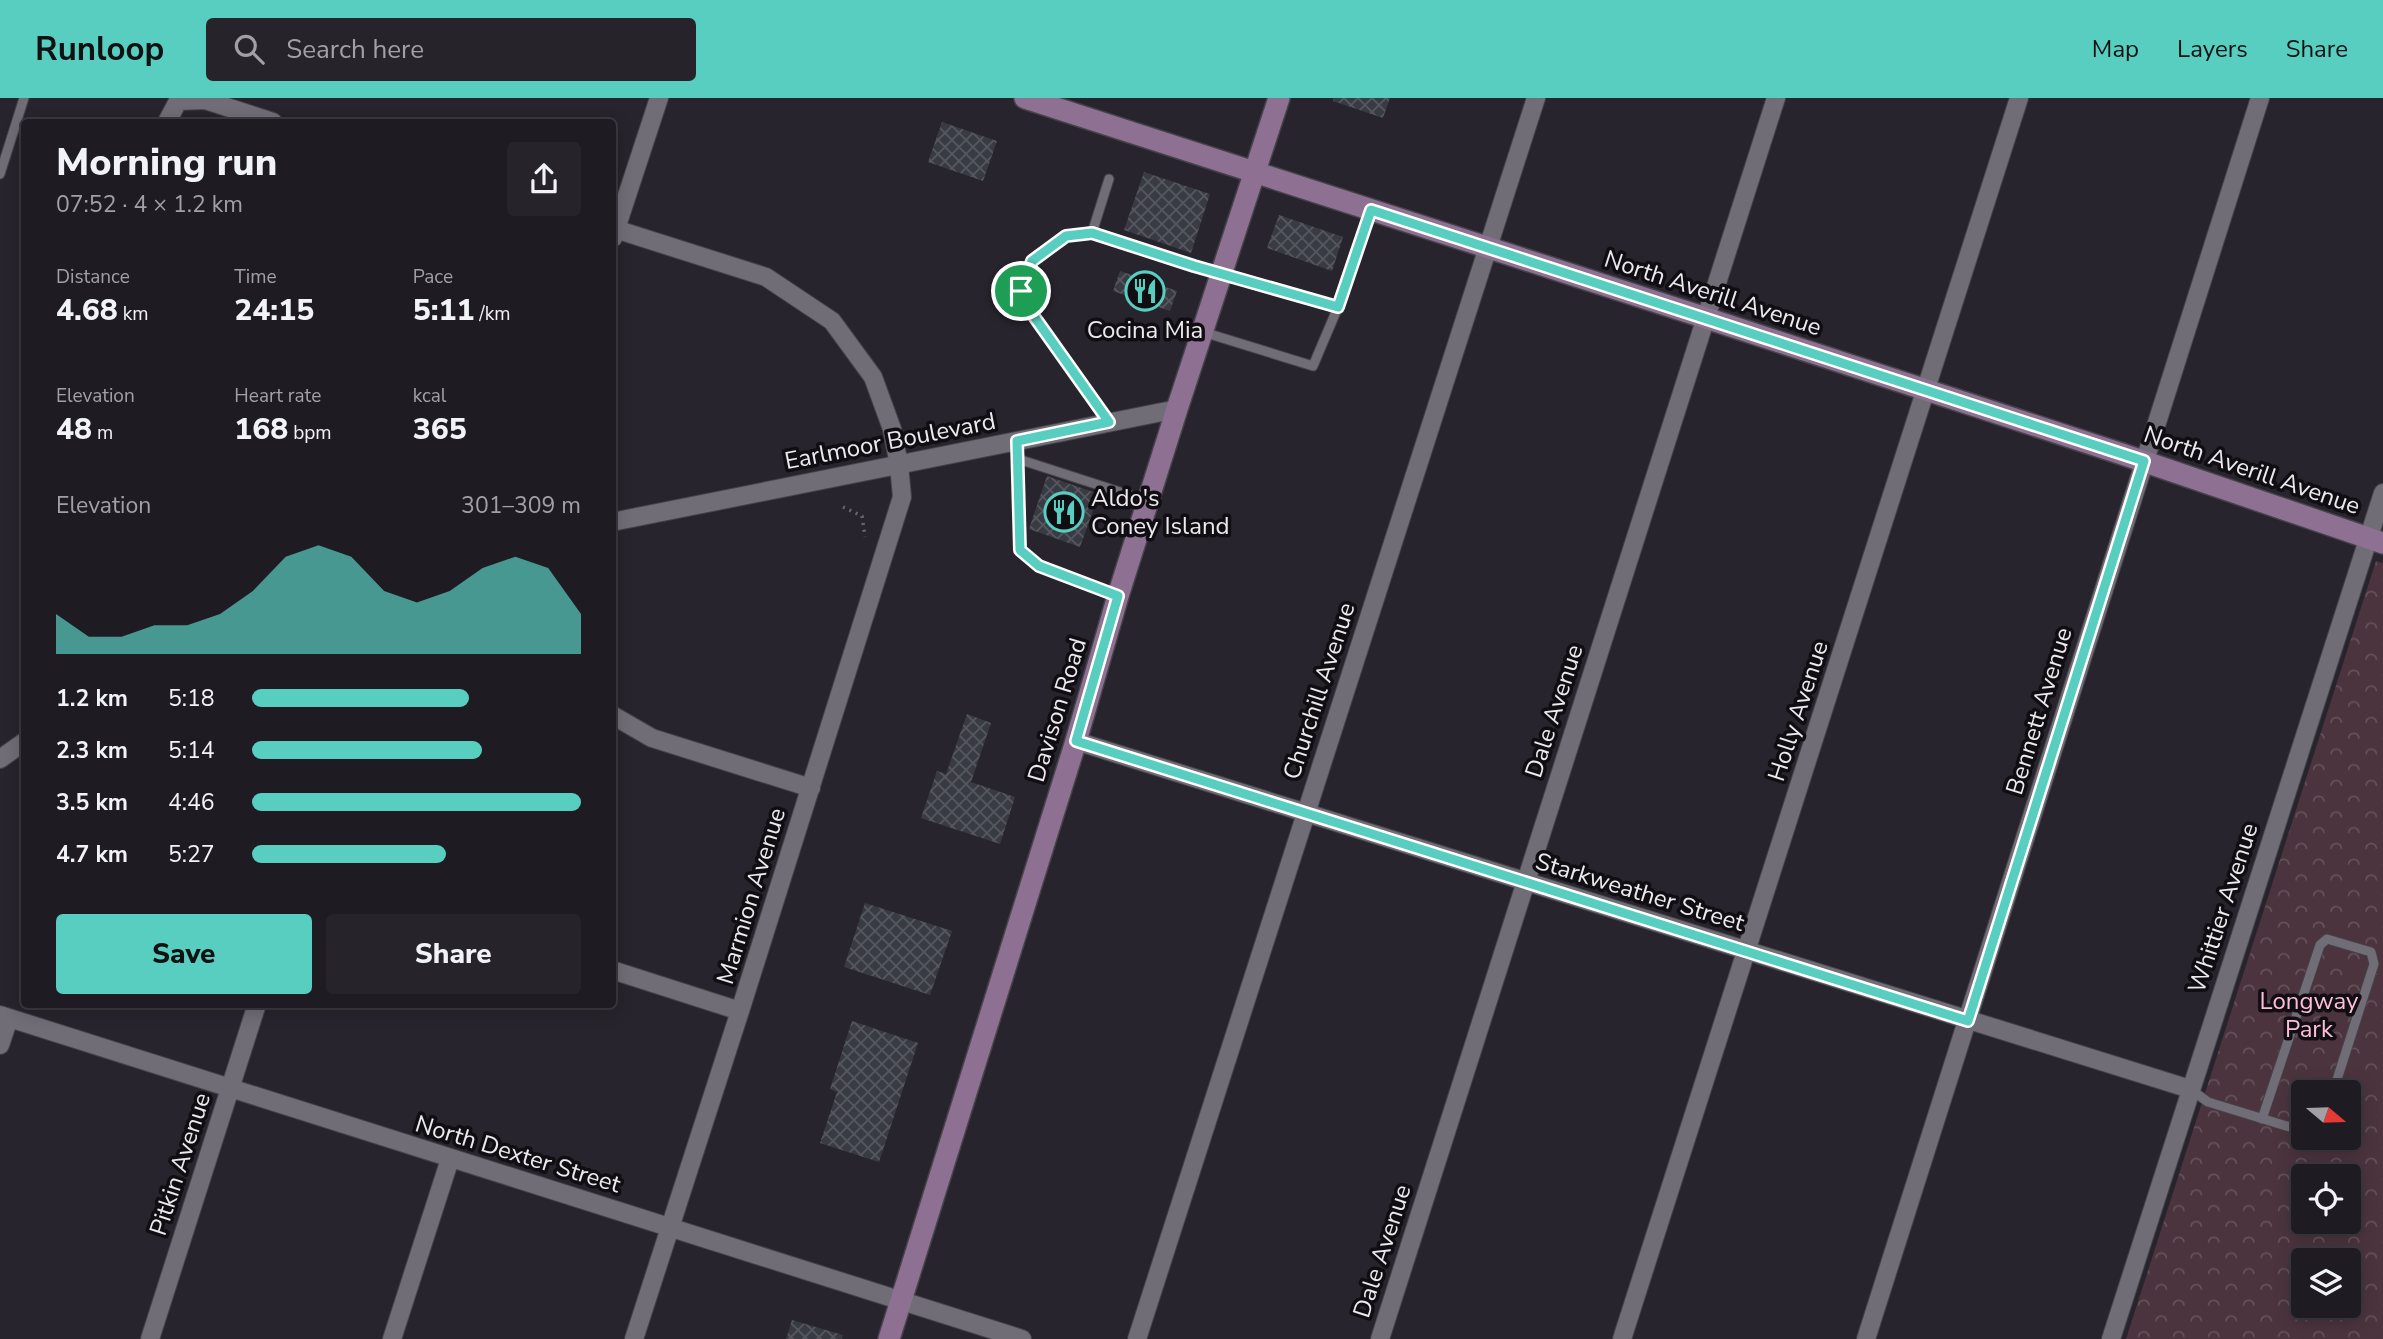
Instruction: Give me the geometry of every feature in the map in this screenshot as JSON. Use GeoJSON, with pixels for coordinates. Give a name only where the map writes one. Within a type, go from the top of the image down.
{"type":"FeatureCollection","features":[{"type":"Feature","properties":{"kind":"street"},"geometry":{"type":"LineString","coordinates":[[616,226],[659,98]]}},
{"type":"Feature","properties":{"kind":"street","name":"North Averill Avenue"},"geometry":{"type":"LineString","coordinates":[[1025,98],[2144,461],[2376,540]]}},
{"type":"Feature","properties":{"kind":"street","name":"Davison Road"},"geometry":{"type":"LineString","coordinates":[[888,1339],[1076,741],[1177,408],[1279,98]]}},
{"type":"Feature","properties":{"kind":"street","name":"Churchill Avenue"},"geometry":{"type":"LineString","coordinates":[[1137,1339],[1536,98]]}},
{"type":"Feature","properties":{"kind":"street","name":"Dale Avenue"},"geometry":{"type":"LineString","coordinates":[[1380,1339],[1776,98]]}},
{"type":"Feature","properties":{"kind":"street","name":"Holly Avenue"},"geometry":{"type":"LineString","coordinates":[[1622,1339],[2019,98]]}},
{"type":"Feature","properties":{"kind":"street","name":"Bennett Avenue"},"geometry":{"type":"LineString","coordinates":[[1866,1339],[2260,98]]}},
{"type":"Feature","properties":{"kind":"street"},"geometry":{"type":"LineString","coordinates":[[169,119],[178,101],[205,100],[264,119]]}},
{"type":"Feature","properties":{"kind":"street","name":"Marmion Avenue"},"geometry":{"type":"LineString","coordinates":[[616,233],[766,277],[832,321],[873,377],[892,429],[902,497],[634,1339]]}},
{"type":"Feature","properties":{"kind":"street","name":"Earlmoor Boulevard"},"geometry":{"type":"LineString","coordinates":[[616,521],[1177,408]]}},
{"type":"Feature","properties":{"kind":"street","name":"Whittier Avenue"},"geometry":{"type":"LineString","coordinates":[[2111,1339],[2190,1089],[2376,540],[2383,493]]}},
{"type":"Feature","properties":{"kind":"street"},"geometry":{"type":"LineString","coordinates":[[616,717],[652,738],[811,788]]}},
{"type":"Feature","properties":{"kind":"street","name":"Starkweather Street"},"geometry":{"type":"LineString","coordinates":[[1076,741],[2190,1089]]}},
{"type":"Feature","properties":{"kind":"street"},"geometry":{"type":"LineString","coordinates":[[0,759],[21,744]]}},
{"type":"Feature","properties":{"kind":"street"},"geometry":{"type":"LineString","coordinates":[[616,971],[740,1011]]}},
{"type":"Feature","properties":{"kind":"street","name":"Pitkin Avenue"},"geometry":{"type":"LineString","coordinates":[[150,1339],[256,1008]]}},
{"type":"Feature","properties":{"kind":"street"},"geometry":{"type":"LineString","coordinates":[[0,1045],[4,1017]]}},
{"type":"Feature","properties":{"kind":"street","name":"North Dexter Street"},"geometry":{"type":"LineString","coordinates":[[4,1017],[1022,1339]]}},
{"type":"Feature","properties":{"kind":"street"},"geometry":{"type":"LineString","coordinates":[[392,1339],[450,1159]]}},
{"type":"Feature","properties":{"kind":"lane"},"geometry":{"type":"LineString","coordinates":[[0,174],[24,98]]}},
{"type":"Feature","properties":{"kind":"lane"},"geometry":{"type":"LineString","coordinates":[[1092,233],[1109,179]]}},
{"type":"Feature","properties":{"kind":"lane"},"geometry":{"type":"LineString","coordinates":[[1202,332],[1313,366],[1338,307],[1371,210]]}},
{"type":"Feature","properties":{"kind":"lane"},"geometry":{"type":"LineString","coordinates":[[1109,422],[1033,315],[1021,291],[1032,261],[1066,236],[1092,233],[1194,266],[1338,307]]}},
{"type":"Feature","properties":{"kind":"lane"},"geometry":{"type":"LineString","coordinates":[[1017,441],[1020,550],[1039,566],[1118,596]]}},
{"type":"Feature","properties":{"kind":"lane"},"geometry":{"type":"LineString","coordinates":[[1018,459],[1148,501]]}},
{"type":"Feature","properties":{"kind":"lane"},"geometry":{"type":"LineString","coordinates":[[2262,1119],[2320,945],[2327,939],[2371,953],[2374,964],[2337,1080]]}},
{"type":"Feature","properties":{"kind":"lane"},"geometry":{"type":"LineString","coordinates":[[2190,1089],[2208,1102],[2291,1127]]}},
{"type":"Feature","properties":{"kind":"path"},"geometry":{"type":"LineString","coordinates":[[843,507],[862,516],[865,537]]}},
{"type":"Feature","properties":{"kind":"green space","name":"Longway Park"},"geometry":{"type":"Polygon","coordinates":[[[2376,561],[2383,563],[2383,1339],[2126,1339],[2376,561]]]}},
{"type":"Feature","properties":{"kind":"building"},"geometry":{"type":"Polygon","coordinates":[[[1333,98],[1390,98],[1383,118],[1333,101],[1333,98]]]}},
{"type":"Feature","properties":{"kind":"building"},"geometry":{"type":"Polygon","coordinates":[[[942,122],[997,141],[983,181],[928,162],[942,122]]]}},
{"type":"Feature","properties":{"kind":"building"},"geometry":{"type":"Polygon","coordinates":[[[1144,172],[1210,194],[1191,253],[1124,230],[1144,172]]]}},
{"type":"Feature","properties":{"kind":"building"},"geometry":{"type":"Polygon","coordinates":[[[1279,215],[1343,237],[1332,271],[1267,248],[1279,215]]]}},
{"type":"Feature","properties":{"kind":"building","name":"Cocina Mia"},"geometry":{"type":"Polygon","coordinates":[[[1120,271],[1177,291],[1170,311],[1113,291],[1120,271]]]}},
{"type":"Feature","properties":{"kind":"building","name":"Aldo's Coney Island"},"geometry":{"type":"Polygon","coordinates":[[[1047,476],[1099,494],[1080,547],[1029,529],[1047,476]]]}},
{"type":"Feature","properties":{"kind":"building"},"geometry":{"type":"Polygon","coordinates":[[[967,714],[991,723],[971,782],[1015,797],[1000,844],[921,818],[937,771],[946,774],[967,714]]]}},
{"type":"Feature","properties":{"kind":"building"},"geometry":{"type":"Polygon","coordinates":[[[865,903],[952,931],[930,995],[844,967],[865,903]]]}},
{"type":"Feature","properties":{"kind":"building"},"geometry":{"type":"Polygon","coordinates":[[[852,1021],[918,1043],[879,1162],[820,1143],[837,1092],[830,1089],[852,1021]]]}},
{"type":"Feature","properties":{"kind":"building"},"geometry":{"type":"Polygon","coordinates":[[[792,1320],[843,1335],[842,1339],[786,1339],[792,1320]]]}},
{"type":"Feature","properties":{"kind":"place","name":"Cocina Mia"},"geometry":{"type":"Point","coordinates":[1145,291]}},
{"type":"Feature","properties":{"kind":"place","name":"Aldo's Coney Island"},"geometry":{"type":"Point","coordinates":[1064,512]}},
{"type":"Feature","properties":{"kind":"route"},"geometry":{"type":"LineString","coordinates":[[1371,210],[2144,461],[1968,1021],[1076,741],[1118,596],[1039,566],[1020,550],[1017,441],[1109,422],[1033,315],[1021,291],[1032,261],[1066,236],[1092,233],[1194,266],[1338,307],[1371,210]]}}]}
